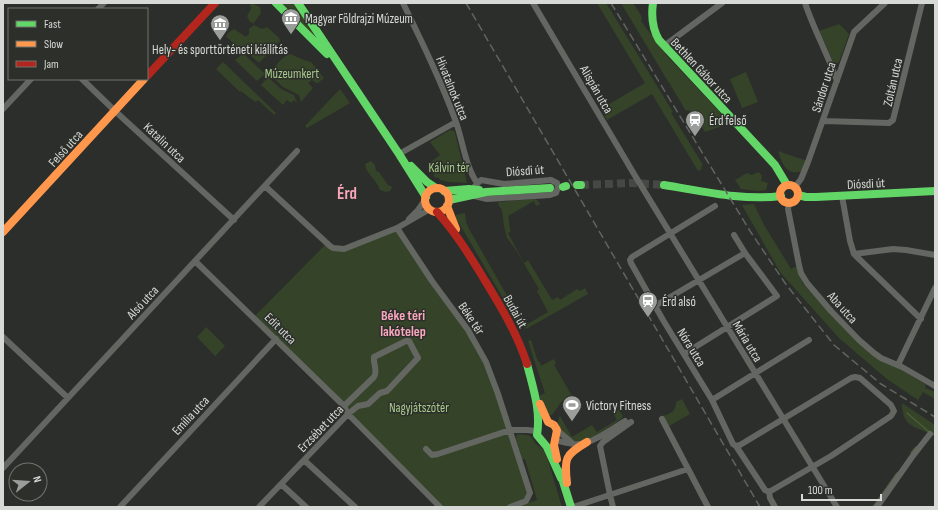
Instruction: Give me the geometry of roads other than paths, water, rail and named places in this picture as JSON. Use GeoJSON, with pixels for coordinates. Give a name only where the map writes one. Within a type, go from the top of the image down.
{"type":"FeatureCollection","features":[{"type":"Feature","properties":{"kind":"main road"},"geometry":{"type":"LineString","coordinates":[[148,75],[215,3]]}},
{"type":"Feature","properties":{"kind":"main road"},"geometry":{"type":"LineString","coordinates":[[276,3],[321,47],[345,74]]}},
{"type":"Feature","properties":{"kind":"main road"},"geometry":{"type":"LineString","coordinates":[[298,3],[400,154],[426,199],[427,207],[433,211],[441,211],[448,203],[440,189],[427,182],[400,154]]}},
{"type":"Feature","properties":{"kind":"main road","name":"Bethlen Gábor utca"},"geometry":{"type":"LineString","coordinates":[[653,3],[651,14],[654,33],[664,46],[775,165],[791,186]]}},
{"type":"Feature","properties":{"kind":"main road","name":"Felső utca"},"geometry":{"type":"LineString","coordinates":[[3,232],[143,80]]}},
{"type":"Feature","properties":{"kind":"main road"},"geometry":{"type":"LineString","coordinates":[[664,185],[741,197],[766,198],[780,196]]}},
{"type":"Feature","properties":{"kind":"main road"},"geometry":{"type":"LineString","coordinates":[[791,186],[798,191],[796,200],[789,203],[784,201],[780,196],[782,189],[791,186]]}},
{"type":"Feature","properties":{"kind":"main road","name":"Diósdi út"},"geometry":{"type":"LineString","coordinates":[[440,189],[469,192],[550,188]]}},
{"type":"Feature","properties":{"kind":"main road"},"geometry":{"type":"LineString","coordinates":[[426,199],[430,191],[440,189]]}},
{"type":"Feature","properties":{"kind":"main road","name":"Diósdi út"},"geometry":{"type":"LineString","coordinates":[[798,195],[806,197],[842,196],[935,191]]}},
{"type":"Feature","properties":{"kind":"main road","name":"Diósdi út"},"geometry":{"type":"LineString","coordinates":[[448,203],[469,192]]}},
{"type":"Feature","properties":{"kind":"main road","name":"Budai út"},"geometry":{"type":"LineString","coordinates":[[448,203],[463,245]]}},
{"type":"Feature","properties":{"kind":"main road","name":"Budai út"},"geometry":{"type":"LineString","coordinates":[[433,211],[446,222],[463,245],[503,310],[518,338],[527,362],[535,394],[539,415],[538,438],[547,447],[572,507]]}},
{"type":"Feature","properties":{"kind":"main road","name":"Budai út"},"geometry":{"type":"LineString","coordinates":[[535,394],[548,422],[554,425],[557,430],[554,440],[561,478]]}},
{"type":"Feature","properties":{"kind":"main road"},"geometry":{"type":"LineString","coordinates":[[538,429],[548,422]]}},
{"type":"Feature","properties":{"kind":"main road"},"geometry":{"type":"LineString","coordinates":[[543,442],[549,443],[554,440]]}},
{"type":"Feature","properties":{"kind":"main road"},"geometry":{"type":"LineString","coordinates":[[572,507],[565,470],[566,459],[571,452],[587,442]]}},
{"type":"Feature","properties":{"kind":"street","name":"Hivatalnok utca"},"geometry":{"type":"LineString","coordinates":[[403,3],[425,48],[456,122],[470,170],[477,183]]}},
{"type":"Feature","properties":{"kind":"street","name":"Alispán utca"},"geometry":{"type":"LineString","coordinates":[[533,3],[641,186]]}},
{"type":"Feature","properties":{"kind":"street"},"geometry":{"type":"LineString","coordinates":[[664,46],[722,3]]}},
{"type":"Feature","properties":{"kind":"street"},"geometry":{"type":"LineString","coordinates":[[805,3],[813,26],[837,81]]}},
{"type":"Feature","properties":{"kind":"street","name":"Sándor utca"},"geometry":{"type":"LineString","coordinates":[[791,186],[801,179],[804,172],[824,121],[854,32],[885,3]]}},
{"type":"Feature","properties":{"kind":"street","name":"Zoltán utca"},"geometry":{"type":"LineString","coordinates":[[824,121],[889,123],[893,120],[922,3]]}},
{"type":"Feature","properties":{"kind":"street"},"geometry":{"type":"LineString","coordinates":[[833,70],[835,67],[842,65]]}},
{"type":"Feature","properties":{"kind":"street"},"geometry":{"type":"LineString","coordinates":[[3,109],[30,80]]}},
{"type":"Feature","properties":{"kind":"street","name":"Katalin utca"},"geometry":{"type":"LineString","coordinates":[[83,80],[234,220]]}},
{"type":"Feature","properties":{"kind":"street"},"geometry":{"type":"LineString","coordinates":[[400,154],[456,122]]}},
{"type":"Feature","properties":{"kind":"street","name":"Alsó utca"},"geometry":{"type":"LineString","coordinates":[[3,468],[297,152]]}},
{"type":"Feature","properties":{"kind":"street","name":"Diósdi út"},"geometry":{"type":"LineString","coordinates":[[481,180],[504,184],[551,180],[557,183],[558,187],[556,193],[550,195],[487,200],[469,192],[477,183],[481,180]]}},
{"type":"Feature","properties":{"kind":"street"},"geometry":{"type":"LineString","coordinates":[[265,186],[320,238],[333,248],[344,249],[397,228],[433,211]]}},
{"type":"Feature","properties":{"kind":"street","name":"Mária utca"},"geometry":{"type":"LineString","coordinates":[[641,186],[837,507]]}},
{"type":"Feature","properties":{"kind":"street"},"geometry":{"type":"LineString","coordinates":[[842,196],[850,241],[854,254],[921,319]]}},
{"type":"Feature","properties":{"kind":"street"},"geometry":{"type":"LineString","coordinates":[[405,223],[418,210],[426,199]]}},
{"type":"Feature","properties":{"kind":"street","name":"Aba utca"},"geometry":{"type":"LineString","coordinates":[[789,203],[788,209],[799,265],[801,273],[807,283],[831,311],[874,353],[935,386]]}},
{"type":"Feature","properties":{"kind":"street"},"geometry":{"type":"LineString","coordinates":[[670,233],[715,206]]}},
{"type":"Feature","properties":{"kind":"street","name":"Béke tér"},"geometry":{"type":"LineString","coordinates":[[397,228],[431,280],[468,330],[490,370],[530,493],[526,501],[510,507]]}},
{"type":"Feature","properties":{"kind":"street","name":"Nóra utca"},"geometry":{"type":"LineString","coordinates":[[670,233],[630,260],[631,263],[655,306],[712,400],[735,445],[765,490],[769,492],[770,498],[776,507]]}},
{"type":"Feature","properties":{"kind":"street"},"geometry":{"type":"LineString","coordinates":[[684,354],[777,296],[745,253],[734,235]]}},
{"type":"Feature","properties":{"kind":"street"},"geometry":{"type":"LineString","coordinates":[[854,254],[893,249],[935,255]]}},
{"type":"Feature","properties":{"kind":"street"},"geometry":{"type":"LineString","coordinates":[[655,306],[745,253]]}},
{"type":"Feature","properties":{"kind":"street","name":"Edit utca"},"geometry":{"type":"LineString","coordinates":[[195,261],[344,406],[348,414],[440,507]]}},
{"type":"Feature","properties":{"kind":"street"},"geometry":{"type":"LineString","coordinates":[[898,365],[935,288]]}},
{"type":"Feature","properties":{"kind":"street"},"geometry":{"type":"LineString","coordinates":[[3,337],[68,398]]}},
{"type":"Feature","properties":{"kind":"street","name":"Emília utca"},"geometry":{"type":"LineString","coordinates":[[120,507],[276,339]]}},
{"type":"Feature","properties":{"kind":"street"},"geometry":{"type":"LineString","coordinates":[[712,400],[809,340]]}},
{"type":"Feature","properties":{"kind":"street","name":"Erzsébet utca"},"geometry":{"type":"LineString","coordinates":[[260,507],[348,414],[358,406],[368,404],[380,393],[387,391],[418,358],[409,341],[406,341],[374,357],[376,374],[344,406]]}},
{"type":"Feature","properties":{"kind":"street"},"geometry":{"type":"LineString","coordinates":[[735,445],[783,419],[851,378],[860,378],[892,405],[894,413],[891,416],[812,467],[769,492]]}},
{"type":"Feature","properties":{"kind":"street"},"geometry":{"type":"LineString","coordinates":[[662,419],[708,507]]}},
{"type":"Feature","properties":{"kind":"street"},"geometry":{"type":"LineString","coordinates":[[554,440],[582,444],[628,422],[600,447],[613,507]]}},
{"type":"Feature","properties":{"kind":"street"},"geometry":{"type":"LineString","coordinates":[[426,450],[432,455],[438,454],[510,430],[538,429]]}},
{"type":"Feature","properties":{"kind":"street"},"geometry":{"type":"LineString","coordinates":[[557,430],[574,444]]}},
{"type":"Feature","properties":{"kind":"street"},"geometry":{"type":"LineString","coordinates":[[877,507],[930,434]]}},
{"type":"Feature","properties":{"kind":"street"},"geometry":{"type":"LineString","coordinates":[[304,460],[355,507]]}},
{"type":"Feature","properties":{"kind":"street"},"geometry":{"type":"LineString","coordinates":[[572,507],[688,469]]}},
{"type":"Feature","properties":{"kind":"street"},"geometry":{"type":"LineString","coordinates":[[281,484],[306,507]]}},
{"type":"Feature","properties":{"kind":"waterway"},"geometry":{"type":"LineString","coordinates":[[907,413],[935,435]]}},
{"type":"Feature","properties":{"kind":"waterway"},"geometry":{"type":"LineString","coordinates":[[911,453],[916,447]]}},
{"type":"Feature","properties":{"kind":"waterway"},"geometry":{"type":"LineString","coordinates":[[873,507],[897,473]]}},
{"type":"Feature","properties":{"kind":"tunnel"},"geometry":{"type":"LineString","coordinates":[[581,185],[631,183],[664,185]]}},
{"type":"Feature","properties":{"kind":"railway"},"geometry":{"type":"LineString","coordinates":[[466,3],[760,507]]}},
{"type":"Feature","properties":{"kind":"railway"},"geometry":{"type":"LineString","coordinates":[[611,3],[750,231],[785,283],[834,345],[881,384],[935,417]]}},
{"type":"Feature","properties":{"kind":"place","name":"Magyar Földrajzi Múzeum"},"geometry":{"type":"Point","coordinates":[291,35]}},
{"type":"Feature","properties":{"kind":"place","name":"Hely- és sporttörténeti kiállítás"},"geometry":{"type":"Point","coordinates":[220,41]}},
{"type":"Feature","properties":{"kind":"place","name":"Érd felső"},"geometry":{"type":"Point","coordinates":[695,137]}},
{"type":"Feature","properties":{"kind":"place","name":"Érd alsó"},"geometry":{"type":"Point","coordinates":[648,318]}},
{"type":"Feature","properties":{"kind":"place","name":"Victory Fitness"},"geometry":{"type":"Point","coordinates":[572,422]}},
{"type":"Feature","properties":{"kind":"district","name":"Érd"},"geometry":{"type":"Point","coordinates":[347,193]}},
{"type":"Feature","properties":{"kind":"district","name":"Béke téri lakótelep"},"geometry":{"type":"Point","coordinates":[403,324]}},
{"type":"Feature","properties":{"kind":"park label","name":"Múzeumkert"},"geometry":{"type":"Point","coordinates":[292,73]}},
{"type":"Feature","properties":{"kind":"park label","name":"Kálvin tér"},"geometry":{"type":"Point","coordinates":[449,167]}},
{"type":"Feature","properties":{"kind":"park label","name":"Nagyjátszótér"},"geometry":{"type":"Point","coordinates":[419,407]}}]}
